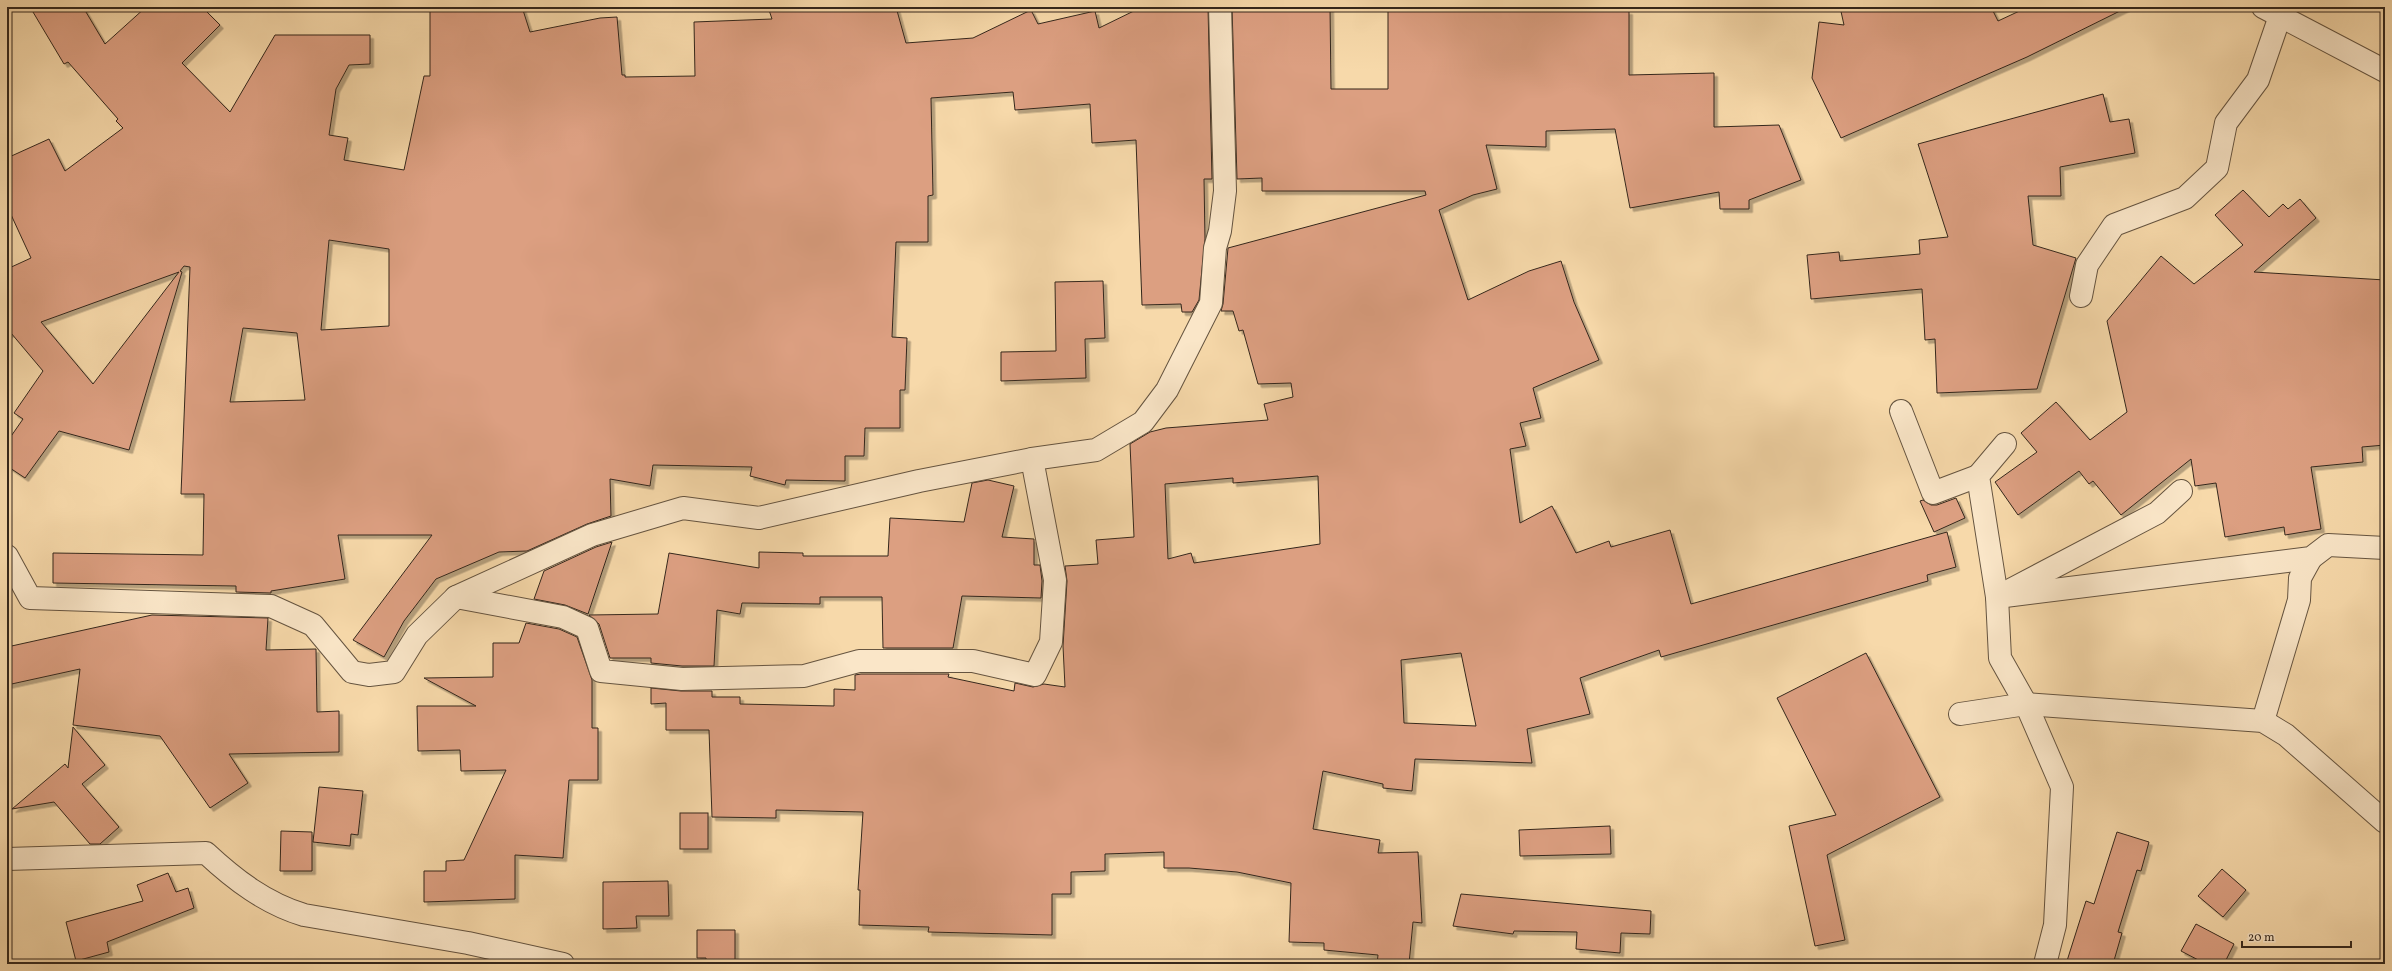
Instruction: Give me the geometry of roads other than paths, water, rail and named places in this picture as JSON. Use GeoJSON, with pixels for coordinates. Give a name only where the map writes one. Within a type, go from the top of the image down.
{"type":"FeatureCollection","features":[{"type":"Feature","properties":{"kind":"street"},"geometry":{"type":"LineString","coordinates":[[7,556],[30,598],[271,606],[313,624],[352,672],[369,675],[394,672],[418,635],[456,597],[592,535],[683,508],[759,518],[1032,459],[1096,450],[1143,422],[1166,390],[1211,303],[1214,248],[1220,231],[1225,191],[1220,7]]}},
{"type":"Feature","properties":{"kind":"street"},"geometry":{"type":"LineString","coordinates":[[2081,296],[2087,265],[2114,225],[2184,198],[2217,168],[2226,123],[2258,80],[2272,12],[2385,71]]}},
{"type":"Feature","properties":{"kind":"street"},"geometry":{"type":"LineString","coordinates":[[1901,412],[1933,493],[1978,476],[2005,444]]}},
{"type":"Feature","properties":{"kind":"street"},"geometry":{"type":"LineString","coordinates":[[456,597],[563,617],[587,628],[601,671],[682,680],[804,676],[859,661],[965,661],[1035,675],[1051,642],[1055,580],[1032,459]]}},
{"type":"Feature","properties":{"kind":"street"},"geometry":{"type":"LineString","coordinates":[[1978,476],[1997,597],[2000,658],[2026,704],[2062,787],[2055,925],[2045,964]]}},
{"type":"Feature","properties":{"kind":"street"},"geometry":{"type":"LineString","coordinates":[[1997,597],[2157,513],[2182,491]]}},
{"type":"Feature","properties":{"kind":"street"},"geometry":{"type":"LineString","coordinates":[[2263,720],[2299,600],[2300,578],[2311,558],[2328,545],[2385,548]]}},
{"type":"Feature","properties":{"kind":"street"},"geometry":{"type":"LineString","coordinates":[[1997,597],[2311,558]]}},
{"type":"Feature","properties":{"kind":"street"},"geometry":{"type":"LineString","coordinates":[[1960,714],[2026,704],[2263,720],[2286,735],[2385,822]]}},
{"type":"Feature","properties":{"kind":"street"},"geometry":{"type":"LineString","coordinates":[[7,859],[206,853],[236,880],[281,908],[304,915],[468,943],[562,964]]}}]}
